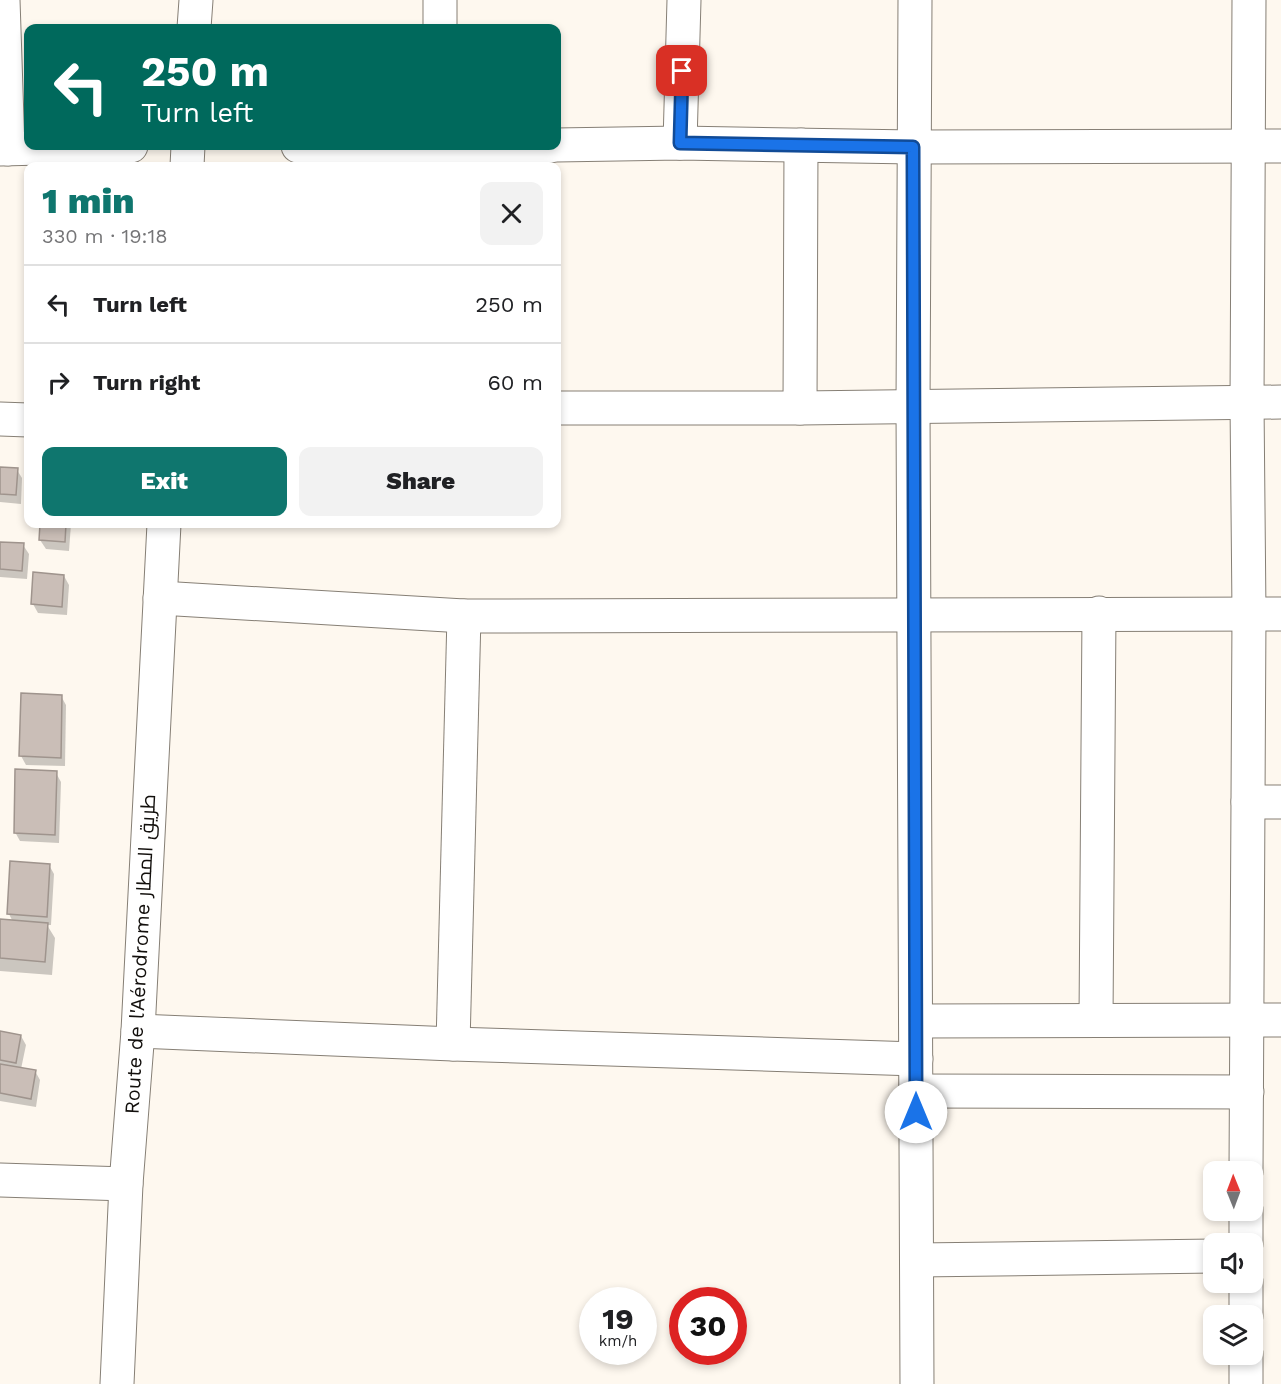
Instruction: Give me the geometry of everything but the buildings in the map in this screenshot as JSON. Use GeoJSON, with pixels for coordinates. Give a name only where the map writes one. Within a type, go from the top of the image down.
{"type":"FeatureCollection","features":[{"type":"Feature","properties":{"kind":"street"},"geometry":{"type":"LineString","coordinates":[[3,0],[4,149],[24,149]]}},
{"type":"Feature","properties":{"kind":"street"},"geometry":{"type":"LineString","coordinates":[[194,24],[196,0]]}},
{"type":"Feature","properties":{"kind":"street"},"geometry":{"type":"LineString","coordinates":[[440,0],[440,24]]}},
{"type":"Feature","properties":{"kind":"street"},"geometry":{"type":"LineString","coordinates":[[680,143],[684,0]]}},
{"type":"Feature","properties":{"kind":"street"},"geometry":{"type":"LineString","coordinates":[[915,0],[913,406],[917,1384]]}},
{"type":"Feature","properties":{"kind":"street"},"geometry":{"type":"LineString","coordinates":[[1246,1161],[1248,802],[1265,614],[1247,402],[1249,0]]}},
{"type":"Feature","properties":{"kind":"street"},"geometry":{"type":"LineString","coordinates":[[561,145],[680,143],[913,147],[1281,146]]}},
{"type":"Feature","properties":{"kind":"street"},"geometry":{"type":"LineString","coordinates":[[800,408],[801,145]]}},
{"type":"Feature","properties":{"kind":"street"},"geometry":{"type":"LineString","coordinates":[[379,150],[439,153],[487,150]]}},
{"type":"Feature","properties":{"kind":"street"},"geometry":{"type":"LineString","coordinates":[[561,408],[800,408],[1281,402]]}},
{"type":"Feature","properties":{"kind":"street"},"geometry":{"type":"LineString","coordinates":[[0,419],[24,420]]}},
{"type":"Feature","properties":{"kind":"street","name":"Route de l'Aérodrome طريق المطار"},"geometry":{"type":"LineString","coordinates":[[117,1384],[126,1184],[138,1031],[165,528]]}},
{"type":"Feature","properties":{"kind":"street"},"geometry":{"type":"LineString","coordinates":[[160,598],[464,616],[1265,614]]}},
{"type":"Feature","properties":{"kind":"street"},"geometry":{"type":"LineString","coordinates":[[1096,1020],[1099,613]]}},
{"type":"Feature","properties":{"kind":"street"},"geometry":{"type":"LineString","coordinates":[[453,1044],[464,616]]}},
{"type":"Feature","properties":{"kind":"street"},"geometry":{"type":"LineString","coordinates":[[1248,802],[1281,802]]}},
{"type":"Feature","properties":{"kind":"street"},"geometry":{"type":"LineString","coordinates":[[916,1021],[1281,1020]]}},
{"type":"Feature","properties":{"kind":"street"},"geometry":{"type":"LineString","coordinates":[[138,1031],[453,1044],[916,1075],[1247,1092]]}},
{"type":"Feature","properties":{"kind":"street"},"geometry":{"type":"LineString","coordinates":[[0,1180],[126,1184]]}},
{"type":"Feature","properties":{"kind":"street"},"geometry":{"type":"LineString","coordinates":[[917,1260],[1203,1256]]}},
{"type":"Feature","properties":{"kind":"street"},"geometry":{"type":"LineString","coordinates":[[1246,1365],[1246,1384]]}},
{"type":"Feature","properties":{"kind":"route"},"geometry":{"type":"LineString","coordinates":[[682,71],[680,143],[913,147],[916,1112]]}}]}
